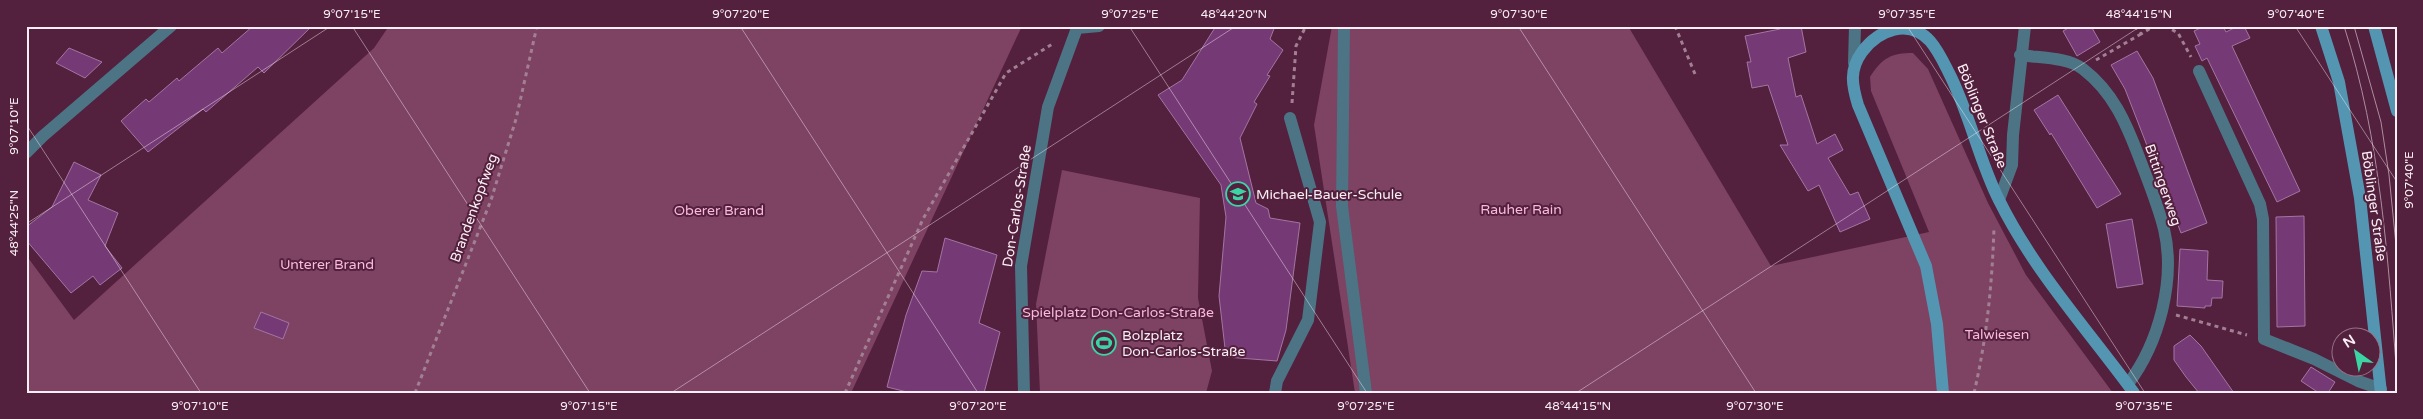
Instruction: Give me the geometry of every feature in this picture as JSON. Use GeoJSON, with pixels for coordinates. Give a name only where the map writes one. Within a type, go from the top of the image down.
{"type":"FeatureCollection","features":[{"type":"Feature","properties":{"kind":"main road","name":"Böblinger Straße"},"geometry":{"type":"LineString","coordinates":[[2321,26],[2339,82],[2360,198],[2381,391]]}},
{"type":"Feature","properties":{"kind":"main road"},"geometry":{"type":"LineString","coordinates":[[2374,26],[2397,111]]}},
{"type":"Feature","properties":{"kind":"main road","name":"Böblinger Straße"},"geometry":{"type":"LineString","coordinates":[[1854,62],[1867,45],[1881,35],[1902,27],[1916,31],[1930,40],[1958,90],[1999,200],[2042,272],[2131,388]]}},
{"type":"Feature","properties":{"kind":"main road"},"geometry":{"type":"LineString","coordinates":[[1854,62],[1852,82],[1858,105],[1926,266],[1937,324],[1944,393]]}},
{"type":"Feature","properties":{"kind":"street"},"geometry":{"type":"LineString","coordinates":[[26,153],[43,136],[171,26]]}},
{"type":"Feature","properties":{"kind":"street"},"geometry":{"type":"LineString","coordinates":[[1076,28],[1099,26]]}},
{"type":"Feature","properties":{"kind":"street"},"geometry":{"type":"LineString","coordinates":[[1344,26],[1342,206],[1366,393]]}},
{"type":"Feature","properties":{"kind":"street"},"geometry":{"type":"LineString","coordinates":[[1854,62],[1855,26]]}},
{"type":"Feature","properties":{"kind":"street"},"geometry":{"type":"LineString","coordinates":[[1999,200],[2012,165],[2020,55],[2025,26]]}},
{"type":"Feature","properties":{"kind":"street","name":"Don-Carlos-Straße"},"geometry":{"type":"LineString","coordinates":[[1024,393],[1021,266],[1048,106],[1076,28]]}},
{"type":"Feature","properties":{"kind":"street","name":"Bittingerweg"},"geometry":{"type":"LineString","coordinates":[[2020,55],[2073,63],[2082,68],[2113,99],[2125,122],[2153,196],[2164,229],[2167,252],[2166,287],[2161,310],[2141,367],[2131,388]]}},
{"type":"Feature","properties":{"kind":"street"},"geometry":{"type":"LineString","coordinates":[[2199,72],[2260,204],[2263,219],[2264,339],[2314,359],[2381,391]]}},
{"type":"Feature","properties":{"kind":"street"},"geometry":{"type":"LineString","coordinates":[[1275,393],[1277,381],[1308,320],[1320,222],[1290,118]]}},
{"type":"Feature","properties":{"kind":"path","name":"Brandenkopfweg"},"geometry":{"type":"LineString","coordinates":[[415,393],[491,200],[516,119],[537,26]]}},
{"type":"Feature","properties":{"kind":"path"},"geometry":{"type":"LineString","coordinates":[[1290,118],[1296,46],[1306,26]]}},
{"type":"Feature","properties":{"kind":"path"},"geometry":{"type":"LineString","coordinates":[[1675,26],[1695,74]]}},
{"type":"Feature","properties":{"kind":"path"},"geometry":{"type":"LineString","coordinates":[[2135,26],[2141,34]]}},
{"type":"Feature","properties":{"kind":"path"},"geometry":{"type":"LineString","coordinates":[[2082,68],[2154,26]]}},
{"type":"Feature","properties":{"kind":"path"},"geometry":{"type":"LineString","coordinates":[[2166,26],[2178,33],[2199,72]]}},
{"type":"Feature","properties":{"kind":"path"},"geometry":{"type":"LineString","coordinates":[[845,393],[923,219],[1006,74],[1076,28]]}},
{"type":"Feature","properties":{"kind":"path"},"geometry":{"type":"LineString","coordinates":[[1974,393],[1986,344],[1992,282],[1994,224],[1999,200]]}},
{"type":"Feature","properties":{"kind":"path"},"geometry":{"type":"LineString","coordinates":[[2161,310],[2204,324],[2264,339]]}},
{"type":"Feature","properties":{"kind":"green space","name":"Oberer Brand"},"geometry":{"type":"Polygon","coordinates":[[[389,26],[1022,26],[851,393],[26,393],[26,255],[74,320],[374,48],[389,26]]]}},
{"type":"Feature","properties":{"kind":"green space","name":"Rauher Rain"},"geometry":{"type":"Polygon","coordinates":[[[1332,26],[1628,26],[1771,266],[1929,232],[1871,91],[1870,77],[1883,61],[1899,54],[1913,53],[1928,69],[1988,203],[2026,275],[2113,393],[1355,393],[1314,125],[1332,26]]]}},
{"type":"Feature","properties":{"kind":"green space","name":"Spielplatz Don-Carlos-Straße"},"geometry":{"type":"Polygon","coordinates":[[[1062,170],[1200,198],[1198,298],[1212,371],[1206,393],[1040,393],[1036,304],[1062,170]]]}},
{"type":"Feature","properties":{"kind":"building"},"geometry":{"type":"Polygon","coordinates":[[[253,26],[312,26],[264,73],[258,67],[206,112],[203,109],[148,152],[121,121],[146,99],[149,102],[177,78],[179,81],[218,48],[222,53],[253,26]]]}},
{"type":"Feature","properties":{"kind":"building","name":"Michael-Bauer-Schule"},"geometry":{"type":"Polygon","coordinates":[[[1216,26],[1275,26],[1270,39],[1283,50],[1267,75],[1270,76],[1254,102],[1257,104],[1240,138],[1256,203],[1268,209],[1270,218],[1300,223],[1286,330],[1277,361],[1226,357],[1219,296],[1226,217],[1221,185],[1158,95],[1182,80],[1216,26]]]}},
{"type":"Feature","properties":{"kind":"building"},"geometry":{"type":"Polygon","coordinates":[[[1779,26],[1801,26],[1806,52],[1788,58],[1796,97],[1801,95],[1817,144],[1835,134],[1843,150],[1828,158],[1850,195],[1858,192],[1870,219],[1840,232],[1819,185],[1808,191],[1780,145],[1788,145],[1768,85],[1752,88],[1747,62],[1751,62],[1745,36],[1780,29],[1779,26]]]}},
{"type":"Feature","properties":{"kind":"building"},"geometry":{"type":"Polygon","coordinates":[[[2072,26],[2091,26],[2100,42],[2077,56],[2063,31],[2072,26]]]}},
{"type":"Feature","properties":{"kind":"building"},"geometry":{"type":"Polygon","coordinates":[[[2205,26],[2223,26],[2226,32],[2238,26],[2244,26],[2250,38],[2232,46],[2300,191],[2277,202],[2207,58],[2202,61],[2195,46],[2200,44],[2194,31],[2205,26]]]}},
{"type":"Feature","properties":{"kind":"building"},"geometry":{"type":"Polygon","coordinates":[[[69,48],[102,62],[85,78],[56,63],[69,48]]]}},
{"type":"Feature","properties":{"kind":"building"},"geometry":{"type":"Polygon","coordinates":[[[2137,51],[2153,78],[2207,223],[2181,233],[2125,89],[2111,65],[2137,51]]]}},
{"type":"Feature","properties":{"kind":"building"},"geometry":{"type":"Polygon","coordinates":[[[2058,95],[2121,194],[2097,208],[2051,133],[2050,135],[2034,110],[2058,95]]]}},
{"type":"Feature","properties":{"kind":"building"},"geometry":{"type":"Polygon","coordinates":[[[74,162],[101,175],[88,200],[118,213],[105,246],[122,268],[100,285],[93,276],[71,293],[26,240],[26,227],[52,207],[74,162]]]}},
{"type":"Feature","properties":{"kind":"building"},"geometry":{"type":"Polygon","coordinates":[[[2304,216],[2305,326],[2277,327],[2276,217],[2304,216]]]}},
{"type":"Feature","properties":{"kind":"building"},"geometry":{"type":"Polygon","coordinates":[[[2132,219],[2143,284],[2117,288],[2106,224],[2132,219]]]}},
{"type":"Feature","properties":{"kind":"building"},"geometry":{"type":"Polygon","coordinates":[[[945,238],[997,255],[979,323],[1000,332],[984,393],[911,393],[887,387],[906,315],[922,271],[937,272],[945,238]]]}},
{"type":"Feature","properties":{"kind":"building"},"geometry":{"type":"Polygon","coordinates":[[[2180,249],[2208,251],[2207,280],[2223,281],[2222,298],[2212,298],[2211,306],[2205,306],[2205,308],[2177,306],[2180,249]]]}},
{"type":"Feature","properties":{"kind":"building"},"geometry":{"type":"Polygon","coordinates":[[[261,312],[289,323],[283,339],[254,328],[261,312]]]}},
{"type":"Feature","properties":{"kind":"building"},"geometry":{"type":"Polygon","coordinates":[[[2190,335],[2201,346],[2234,393],[2199,393],[2186,377],[2174,360],[2174,346],[2190,335]]]}},
{"type":"Feature","properties":{"kind":"building"},"geometry":{"type":"Polygon","coordinates":[[[2311,367],[2335,382],[2328,393],[2319,393],[2301,381],[2311,367]]]}},
{"type":"Feature","properties":{"kind":"tram line"},"geometry":{"type":"LineString","coordinates":[[2344,26],[2357,69],[2375,156],[2386,245],[2397,378]]}},
{"type":"Feature","properties":{"kind":"tram line"},"geometry":{"type":"LineString","coordinates":[[2354,26],[2381,122],[2389,175],[2397,255]]}},
{"type":"Feature","properties":{"kind":"place","name":"Michael-Bauer-Schule"},"geometry":{"type":"Point","coordinates":[1238,194]}},
{"type":"Feature","properties":{"kind":"place","name":"Bolzplatz Don-Carlos-Straße"},"geometry":{"type":"Point","coordinates":[1104,343]}},
{"type":"Feature","properties":{"kind":"park label","name":"Unterer Brand"},"geometry":{"type":"Point","coordinates":[327,264]}},
{"type":"Feature","properties":{"kind":"park label","name":"Talwiesen"},"geometry":{"type":"Point","coordinates":[1997,334]}}]}
